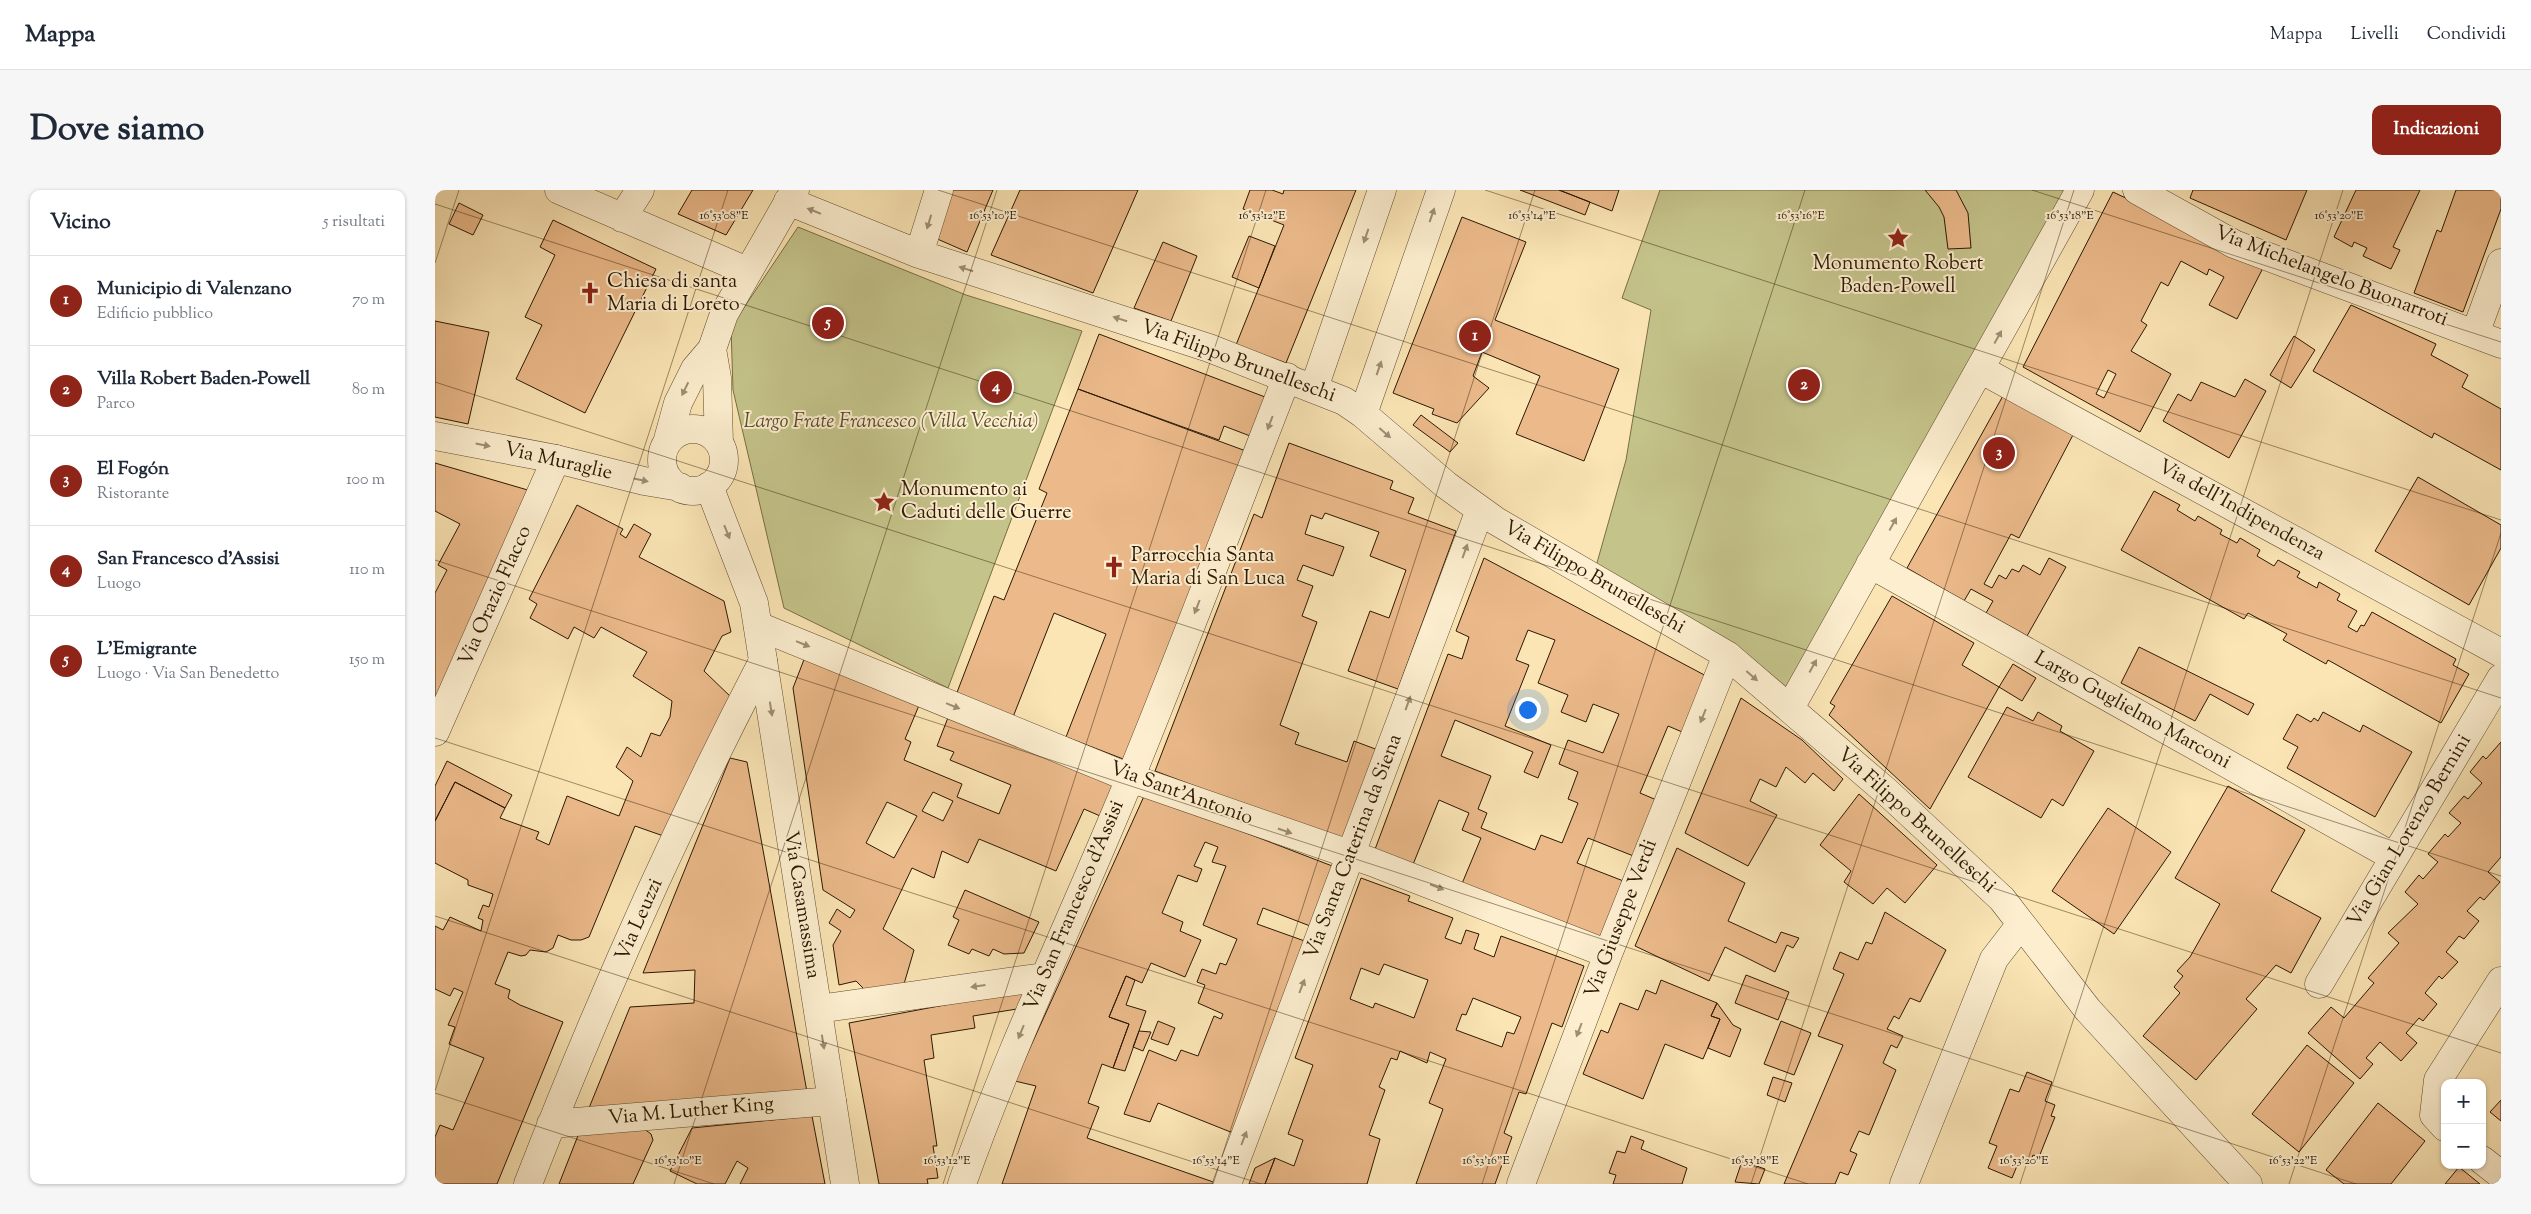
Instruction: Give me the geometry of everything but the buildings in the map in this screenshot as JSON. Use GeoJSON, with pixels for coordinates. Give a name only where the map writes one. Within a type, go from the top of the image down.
{"type":"FeatureCollection","features":[{"type":"Feature","properties":{"kind":"street"},"geometry":{"type":"LineString","coordinates":[[559,190],[747,271]]}},
{"type":"Feature","properties":{"kind":"street"},"geometry":{"type":"LineString","coordinates":[[622,218],[640,190]]}},
{"type":"Feature","properties":{"kind":"street"},"geometry":{"type":"LineString","coordinates":[[919,254],[939,190]]}},
{"type":"Feature","properties":{"kind":"street"},"geometry":{"type":"LineString","coordinates":[[1315,388],[1382,190]]}},
{"type":"Feature","properties":{"kind":"street"},"geometry":{"type":"LineString","coordinates":[[1363,414],[1441,190]]}},
{"type":"Feature","properties":{"kind":"street"},"geometry":{"type":"LineString","coordinates":[[1789,708],[2080,190]]}},
{"type":"Feature","properties":{"kind":"street","name":"Via Michelangelo Buonarroti"},"geometry":{"type":"LineString","coordinates":[[2137,190],[2234,244],[2501,344]]}},
{"type":"Feature","properties":{"kind":"street"},"geometry":{"type":"LineString","coordinates":[[712,349],[717,378],[719,443],[723,453],[722,472],[709,486],[689,490],[680,487],[672,481],[663,466],[662,458],[678,403],[695,369],[712,349],[724,314],[791,196]]}},
{"type":"Feature","properties":{"kind":"street","name":"Via Filippo Brunelleschi"},"geometry":{"type":"LineString","coordinates":[[791,196],[919,254],[1209,348],[1315,388],[1344,401],[1363,414],[1446,485],[1496,521],[1727,655],[1888,793],[2002,900],[2088,1010],[2248,1184]]}},
{"type":"Feature","properties":{"kind":"street"},"geometry":{"type":"LineString","coordinates":[[2475,334],[2501,263]]}},
{"type":"Feature","properties":{"kind":"street","name":"Via dell'Indipendenza"},"geometry":{"type":"LineString","coordinates":[[1980,369],[2501,654]]}},
{"type":"Feature","properties":{"kind":"street","name":"Via San Francesco d'Assisi"},"geometry":{"type":"LineString","coordinates":[[962,1184],[982,1128],[1044,977],[1130,778],[1287,378]]}},
{"type":"Feature","properties":{"kind":"street"},"geometry":{"type":"LineString","coordinates":[[667,443],[683,431],[693,429],[708,433],[719,443]]}},
{"type":"Feature","properties":{"kind":"street","name":"Via Muraglie"},"geometry":{"type":"LineString","coordinates":[[435,436],[556,459],[644,481],[680,487]]}},
{"type":"Feature","properties":{"kind":"street","name":"Via Orazio Flacco"},"geometry":{"type":"LineString","coordinates":[[435,732],[556,459]]}},
{"type":"Feature","properties":{"kind":"street","name":"Via Casamassima"},"geometry":{"type":"LineString","coordinates":[[709,486],[754,603],[845,1184]]}},
{"type":"Feature","properties":{"kind":"street","name":"Via Santa Caterina da Siena"},"geometry":{"type":"LineString","coordinates":[[1227,1184],[1480,510]]}},
{"type":"Feature","properties":{"kind":"street","name":"Largo Guglielmo Marconi"},"geometry":{"type":"LineString","coordinates":[[1871,564],[2394,858]]}},
{"type":"Feature","properties":{"kind":"street","name":"Via Sant'Antonio"},"geometry":{"type":"LineString","coordinates":[[757,626],[1130,778],[1351,855],[1607,954]]}},
{"type":"Feature","properties":{"kind":"street","name":"Via Giuseppe Verdi"},"geometry":{"type":"LineString","coordinates":[[1521,1184],[1607,954],[1727,655]]}},
{"type":"Feature","properties":{"kind":"street","name":"Via Leuzzi"},"geometry":{"type":"LineString","coordinates":[[528,1184],[570,1075],[710,763],[763,661]]}},
{"type":"Feature","properties":{"kind":"street","name":"Via Gian Lorenzo Bernini"},"geometry":{"type":"LineString","coordinates":[[2319,984],[2501,678]]}},
{"type":"Feature","properties":{"kind":"street"},"geometry":{"type":"LineString","coordinates":[[1904,1184],[1994,959],[2021,924]]}},
{"type":"Feature","properties":{"kind":"street"},"geometry":{"type":"LineString","coordinates":[[818,1009],[1044,977]]}},
{"type":"Feature","properties":{"kind":"street"},"geometry":{"type":"LineString","coordinates":[[2442,1124],[2434,1115],[2438,1080],[2501,981]]}},
{"type":"Feature","properties":{"kind":"street","name":"Via M. Luther King"},"geometry":{"type":"LineString","coordinates":[[551,1124],[832,1101]]}},
{"type":"Feature","properties":{"kind":"street"},"geometry":{"type":"LineString","coordinates":[[2486,1163],[2501,1175]]}},
{"type":"Feature","properties":{"kind":"green space"},"geometry":{"type":"Polygon","coordinates":[[[1660,190],[2080,190],[1790,708],[1593,577],[1626,460],[1651,310],[1622,298],[1660,190]]]}},
{"type":"Feature","properties":{"kind":"green space","name":"Largo Frate Francesco (Villa Vecchia)"},"geometry":{"type":"Polygon","coordinates":[[[798,227],[966,295],[1082,331],[948,688],[784,608],[733,390],[731,327],[798,227]]]}},
{"type":"Feature","properties":{"kind":"place","name":"Monumento Robert Baden-Powell"},"geometry":{"type":"Point","coordinates":[1898,238]}},
{"type":"Feature","properties":{"kind":"place","name":"Chiesa di santa Maria di Loreto"},"geometry":{"type":"Point","coordinates":[590,293]}},
{"type":"Feature","properties":{"kind":"place","name":"L'Emigrante"},"geometry":{"type":"Point","coordinates":[828,323]}},
{"type":"Feature","properties":{"kind":"place","name":"Municipio di Valenzano"},"geometry":{"type":"Point","coordinates":[1475,336]}},
{"type":"Feature","properties":{"kind":"place","name":"Villa Robert Baden-Powell"},"geometry":{"type":"Point","coordinates":[1804,385]}},
{"type":"Feature","properties":{"kind":"place","name":"San Francesco d'Assisi"},"geometry":{"type":"Point","coordinates":[996,387]}},
{"type":"Feature","properties":{"kind":"place","name":"El Fogón"},"geometry":{"type":"Point","coordinates":[1999,453]}},
{"type":"Feature","properties":{"kind":"place","name":"Monumento ai Caduti delle Guerre"},"geometry":{"type":"Point","coordinates":[884,502]}},
{"type":"Feature","properties":{"kind":"place","name":"Parrocchia Santa Maria di San Luca"},"geometry":{"type":"Point","coordinates":[1114,567]}}]}
